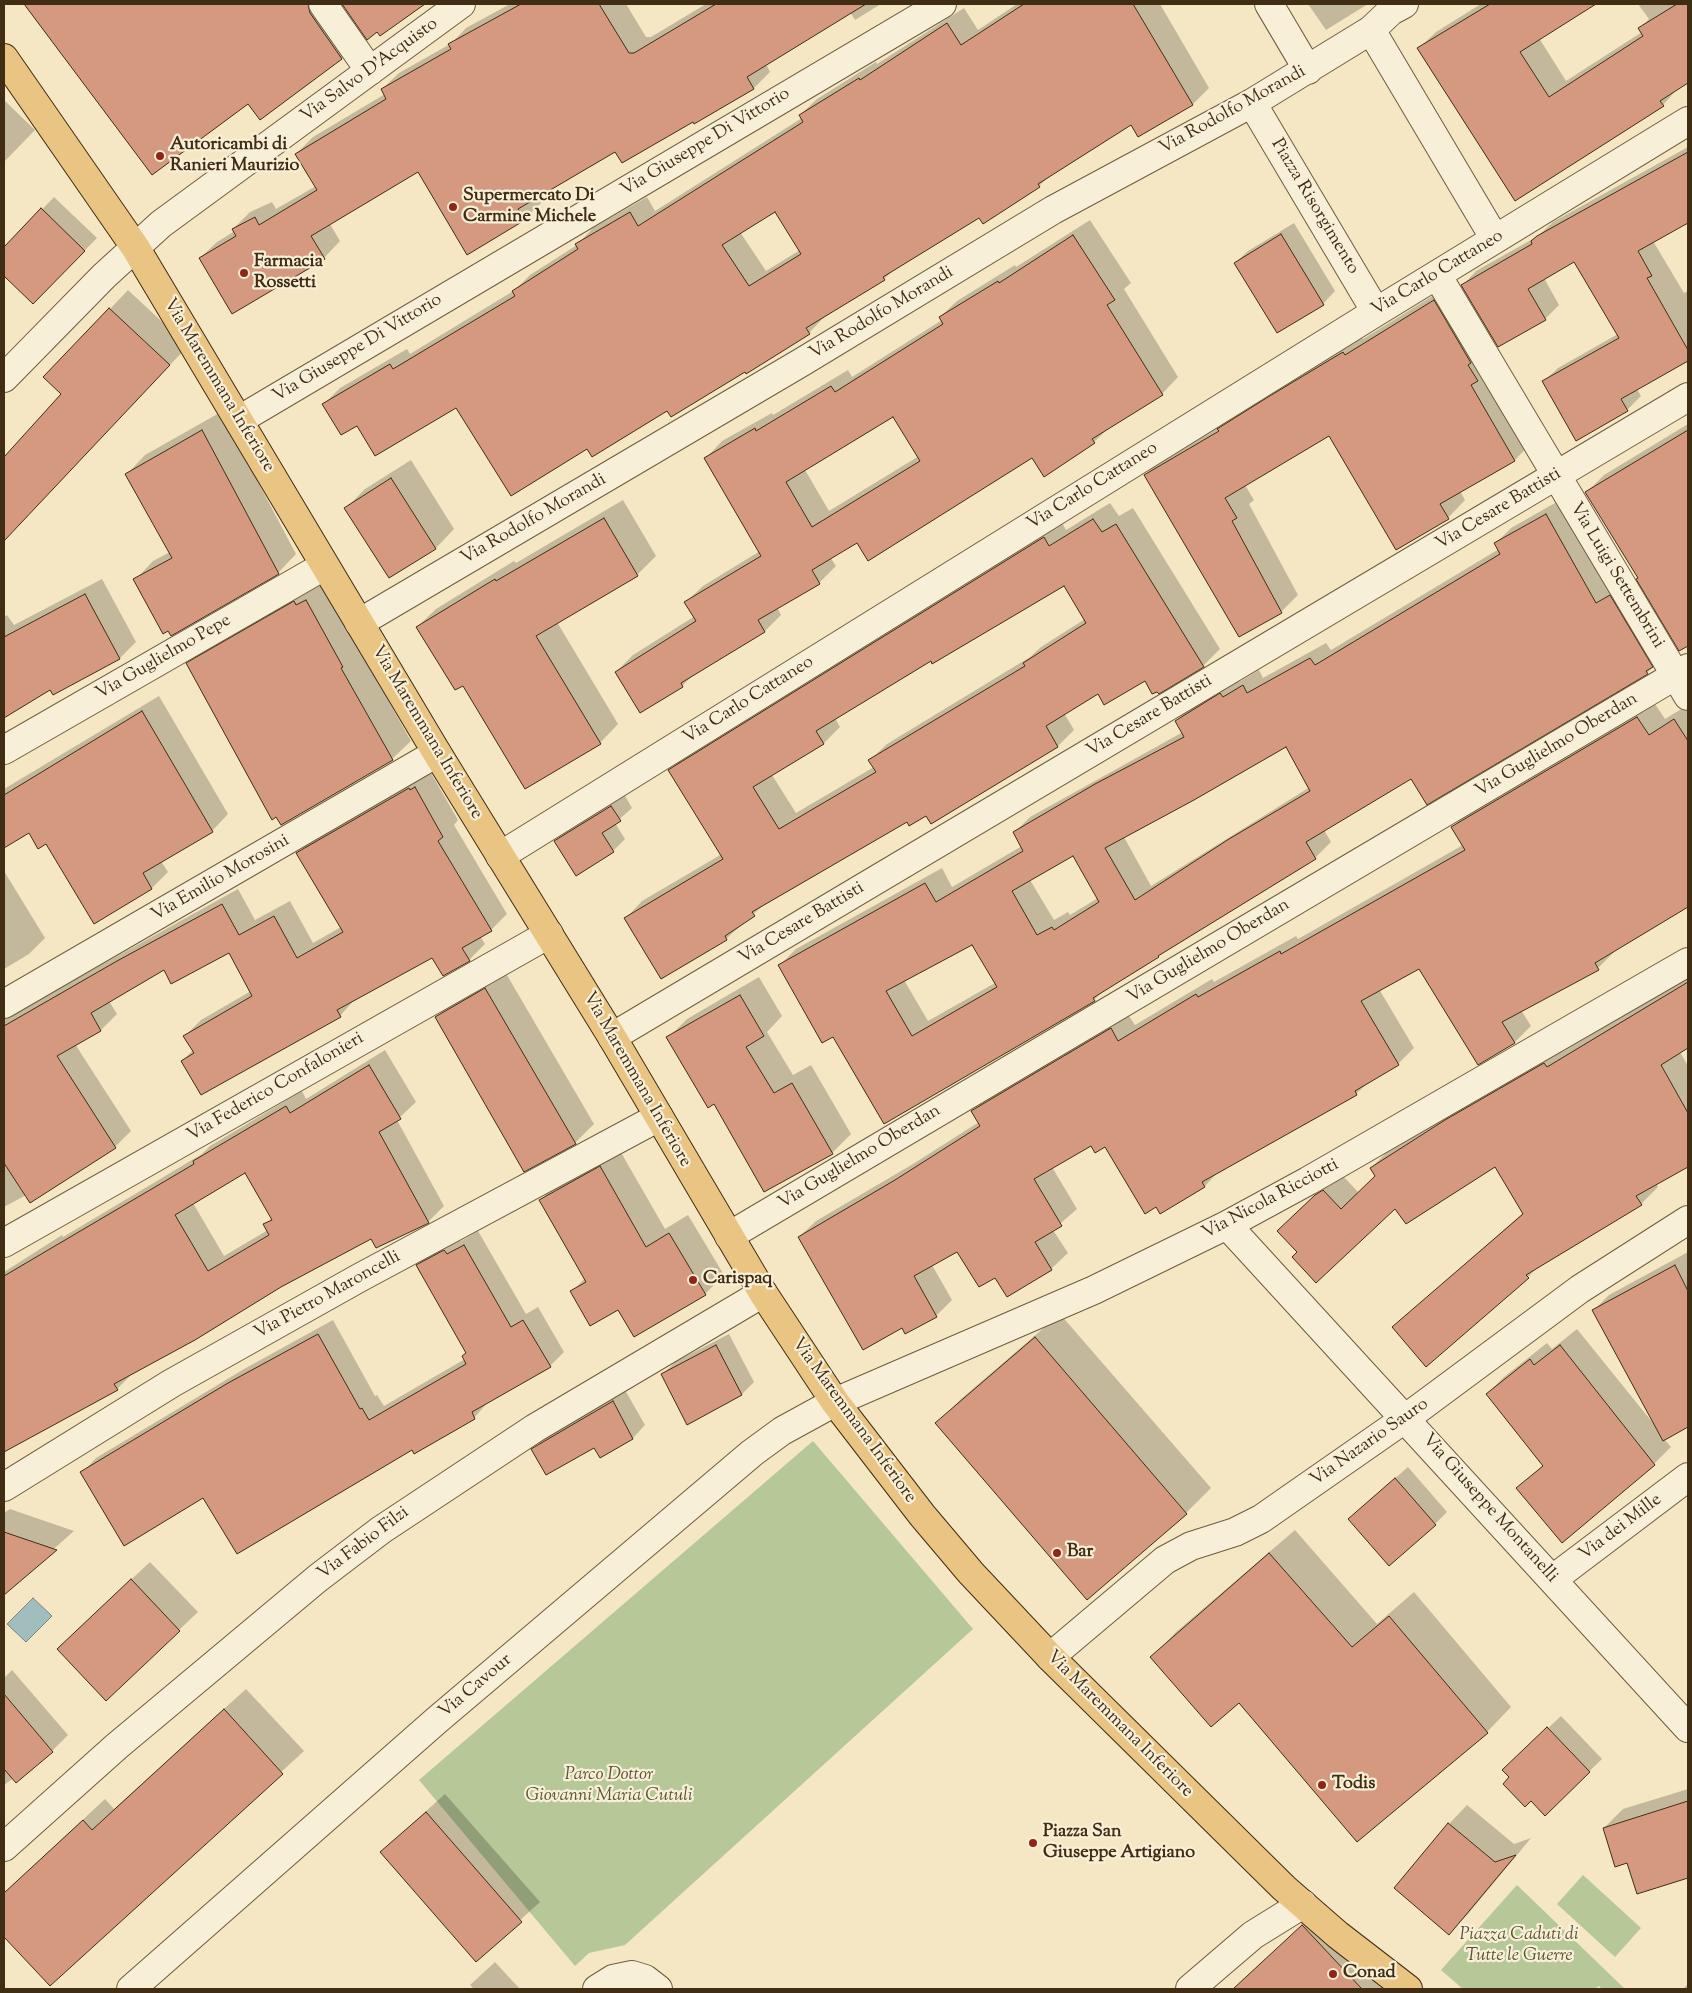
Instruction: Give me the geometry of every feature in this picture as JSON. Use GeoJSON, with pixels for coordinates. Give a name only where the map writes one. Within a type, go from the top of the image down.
{"type":"FeatureCollection","features":[{"type":"Feature","properties":{"kind":"main road","name":"Via Maremmana Inferiore"},"geometry":{"type":"LineString","coordinates":[[4,58],[135,246],[324,566],[612,1037],[763,1293],[835,1402],[922,1515],[971,1573],[1050,1658],[1266,1871],[1303,1904],[1408,1989]]}},
{"type":"Feature","properties":{"kind":"street"},"geometry":{"type":"LineString","coordinates":[[323,4],[370,71]]}},
{"type":"Feature","properties":{"kind":"street","name":"Via Salvo D'Acquisto"},"geometry":{"type":"LineString","coordinates":[[4,378],[135,246],[162,224],[461,4]]}},
{"type":"Feature","properties":{"kind":"street","name":"Via Giuseppe Di Vittorio"},"geometry":{"type":"LineString","coordinates":[[239,420],[942,4]]}},
{"type":"Feature","properties":{"kind":"street"},"geometry":{"type":"LineString","coordinates":[[1269,4],[1308,70]]}},
{"type":"Feature","properties":{"kind":"street","name":"Via Rodolfo Morandi"},"geometry":{"type":"LineString","coordinates":[[359,623],[802,362],[1053,210],[1252,103],[1308,70],[1371,30],[1391,11],[1404,4]]}},
{"type":"Feature","properties":{"kind":"street"},"geometry":{"type":"LineString","coordinates":[[1371,30],[1495,239]]}},
{"type":"Feature","properties":{"kind":"street","name":"Piazza Risorgimento"},"geometry":{"type":"LineString","coordinates":[[1252,103],[1376,312]]}},
{"type":"Feature","properties":{"kind":"street","name":"Via Carlo Cattaneo"},"geometry":{"type":"LineString","coordinates":[[500,856],[1376,312],[1688,121]]}},
{"type":"Feature","properties":{"kind":"street","name":"Via Luigi Settembrini"},"geometry":{"type":"LineString","coordinates":[[1437,275],[1556,476],[1684,680]]}},
{"type":"Feature","properties":{"kind":"street","name":"Via Cesare Battisti"},"geometry":{"type":"LineString","coordinates":[[612,1037],[1688,397]]}},
{"type":"Feature","properties":{"kind":"street","name":"Via Guglielmo Pepe"},"geometry":{"type":"LineString","coordinates":[[4,750],[324,566]]}},
{"type":"Feature","properties":{"kind":"street","name":"Via Guglielmo Oberdan"},"geometry":{"type":"LineString","coordinates":[[729,1236],[1684,680]]}},
{"type":"Feature","properties":{"kind":"street","name":"Via Emilio Morosini"},"geometry":{"type":"LineString","coordinates":[[4,1004],[437,753]]}},
{"type":"Feature","properties":{"kind":"street","name":"Via Federico Confalonieri"},"geometry":{"type":"LineString","coordinates":[[4,1243],[549,934]]}},
{"type":"Feature","properties":{"kind":"street","name":"Via Nicola Ricciotti"},"geometry":{"type":"LineString","coordinates":[[835,1402],[1070,1300],[1227,1225],[1308,1181],[1688,962]]}},
{"type":"Feature","properties":{"kind":"street","name":"Via Pietro Maroncelli"},"geometry":{"type":"LineString","coordinates":[[4,1487],[172,1383],[360,1278],[659,1117]]}},
{"type":"Feature","properties":{"kind":"street","name":"Via Nazario Sauro"},"geometry":{"type":"LineString","coordinates":[[1050,1658],[1165,1560],[1191,1546],[1235,1532],[1253,1524],[1406,1418],[1573,1294],[1688,1220]]}},
{"type":"Feature","properties":{"kind":"street","name":"Via Giuseppe Montanelli"},"geometry":{"type":"LineString","coordinates":[[1227,1225],[1406,1418],[1688,1728]]}},
{"type":"Feature","properties":{"kind":"street","name":"Via Fabio Filzi"},"geometry":{"type":"LineString","coordinates":[[4,1847],[117,1746],[318,1578],[381,1530],[535,1428],[763,1293]]}},
{"type":"Feature","properties":{"kind":"street","name":"Via Cavour"},"geometry":{"type":"LineString","coordinates":[[131,1989],[437,1720],[744,1459],[782,1431],[835,1402]]}},
{"type":"Feature","properties":{"kind":"street","name":"Via dei Mille"},"geometry":{"type":"LineString","coordinates":[[1553,1579],[1688,1476]]}},
{"type":"Feature","properties":{"kind":"street"},"geometry":{"type":"LineString","coordinates":[[1190,1989],[1253,1935],[1303,1904]]}},
{"type":"Feature","properties":{"kind":"street"},"geometry":{"type":"LineString","coordinates":[[597,1989],[613,1979],[632,1975],[645,1979],[658,1989]]}},
{"type":"Feature","properties":{"kind":"green space","name":"Parco Dottor Giovanni Maria Cutuli"},"geometry":{"type":"Polygon","coordinates":[[[813,1441],[973,1629],[625,1945],[589,1953],[575,1966],[419,1780],[813,1441]]]}},
{"type":"Feature","properties":{"kind":"green space"},"geometry":{"type":"Polygon","coordinates":[[[1583,1875],[1641,1928],[1615,1957],[1557,1904],[1583,1875]]]}},
{"type":"Feature","properties":{"kind":"green space","name":"Piazza Caduti di Tutte le Guerre"},"geometry":{"type":"Polygon","coordinates":[[[1517,1885],[1625,1989],[1602,1989],[1599,1986],[1594,1989],[1463,1989],[1441,1970],[1517,1885]]]}},
{"type":"Feature","properties":{"kind":"water"},"geometry":{"type":"Polygon","coordinates":[[[33,1598],[52,1616],[26,1642],[7,1624],[33,1598]]]}},
{"type":"Feature","properties":{"kind":"building"},"geometry":{"type":"Polygon","coordinates":[[[24,4],[308,4],[310,13],[342,59],[260,120],[248,104],[152,175],[24,4]]]}},
{"type":"Feature","properties":{"kind":"building"},"geometry":{"type":"Polygon","coordinates":[[[342,4],[425,4],[380,36],[377,32],[367,40],[342,4]]]}},
{"type":"Feature","properties":{"kind":"building"},"geometry":{"type":"Polygon","coordinates":[[[521,4],[599,4],[629,53],[634,53],[716,4],[866,4],[747,77],[754,89],[622,163],[615,152],[518,209],[525,220],[467,255],[418,172],[311,236],[325,259],[232,314],[199,258],[236,236],[232,229],[255,217],[259,225],[317,190],[295,154],[386,99],[381,89],[451,49],[448,44],[521,4]]]}},
{"type":"Feature","properties":{"kind":"building"},"geometry":{"type":"Polygon","coordinates":[[[1024,4],[1133,4],[1193,105],[1138,137],[1131,125],[1038,184],[1040,187],[983,224],[979,218],[883,277],[885,280],[806,328],[810,334],[746,374],[745,372],[671,417],[667,411],[592,457],[587,449],[511,496],[456,408],[375,456],[357,426],[341,435],[322,404],[390,364],[393,369],[515,296],[512,291],[578,249],[575,244],[630,212],[638,226],[803,122],[799,115],[859,78],[860,80],[947,23],[961,45],[1024,4]],[[775,212],[722,245],[749,286],[801,254],[775,212]]]}},
{"type":"Feature","properties":{"kind":"building"},"geometry":{"type":"Polygon","coordinates":[[[1490,4],[1596,4],[1520,52],[1549,97],[1643,36],[1638,28],[1677,4],[1688,4],[1688,83],[1660,101],[1664,106],[1515,201],[1417,48],[1490,4]]]}},
{"type":"Feature","properties":{"kind":"building"},"geometry":{"type":"Polygon","coordinates":[[[1688,152],[1688,223],[1638,251],[1652,276],[1647,278],[1688,350],[1688,361],[1621,399],[1628,411],[1576,441],[1542,381],[1619,338],[1574,262],[1528,289],[1546,320],[1498,347],[1461,285],[1532,244],[1531,241],[1537,236],[1688,152]]]}},
{"type":"Feature","properties":{"kind":"building"},"geometry":{"type":"Polygon","coordinates":[[[41,208],[85,251],[33,304],[4,276],[4,247],[41,208]]]}},
{"type":"Feature","properties":{"kind":"building"},"geometry":{"type":"Polygon","coordinates":[[[1281,234],[1324,305],[1277,333],[1234,263],[1281,234]]]}},
{"type":"Feature","properties":{"kind":"building"},"geometry":{"type":"Polygon","coordinates":[[[1073,235],[1115,300],[1107,305],[1163,395],[1092,439],[1095,443],[1044,477],[1032,458],[868,561],[857,543],[812,570],[820,584],[758,620],[765,632],[681,683],[683,687],[640,713],[615,672],[696,621],[684,602],[761,556],[704,458],[755,428],[756,431],[831,386],[835,392],[943,324],[939,317],[998,281],[999,283],[1073,235]],[[893,417],[786,482],[812,527],[920,461],[893,417]]]}},
{"type":"Feature","properties":{"kind":"building"},"geometry":{"type":"Polygon","coordinates":[[[1434,300],[1471,363],[1468,365],[1478,381],[1471,385],[1515,461],[1440,504],[1449,519],[1396,550],[1329,436],[1225,498],[1237,518],[1232,521],[1282,613],[1239,637],[1144,475],[1219,431],[1217,429],[1268,397],[1343,352],[1345,355],[1434,300]]]}},
{"type":"Feature","properties":{"kind":"building"},"geometry":{"type":"Polygon","coordinates":[[[109,308],[170,365],[4,541],[4,457],[61,394],[43,377],[109,308]]]}},
{"type":"Feature","properties":{"kind":"building"},"geometry":{"type":"Polygon","coordinates":[[[202,430],[279,574],[171,636],[168,631],[163,634],[133,579],[172,558],[125,474],[202,430]]]}},
{"type":"Feature","properties":{"kind":"building"},"geometry":{"type":"Polygon","coordinates":[[[1688,430],[1688,646],[1679,651],[1636,579],[1638,578],[1585,492],[1688,430]]]}},
{"type":"Feature","properties":{"kind":"building"},"geometry":{"type":"Polygon","coordinates":[[[391,478],[436,549],[389,578],[344,508],[391,478]]]}},
{"type":"Feature","properties":{"kind":"building"},"geometry":{"type":"Polygon","coordinates":[[[1546,514],[1596,603],[1610,595],[1653,667],[1646,671],[1648,674],[1427,805],[1411,779],[1306,842],[1316,859],[1158,956],[1093,998],[1095,1001],[884,1124],[833,1037],[822,1043],[778,965],[925,883],[936,902],[1023,851],[1013,832],[1095,784],[1184,737],[1175,721],[1220,693],[1223,697],[1243,685],[1247,693],[1310,658],[1315,665],[1500,554],[1494,543],[1546,514]],[[1286,747],[1105,848],[1135,900],[1229,839],[1310,791],[1286,747]],[[1073,856],[1012,891],[1037,935],[1052,927],[1054,930],[1099,902],[1073,856]],[[972,945],[886,991],[912,1036],[997,987],[972,945]]]}},
{"type":"Feature","properties":{"kind":"building"},"geometry":{"type":"Polygon","coordinates":[[[604,518],[638,576],[536,636],[601,744],[525,789],[463,686],[455,690],[416,627],[495,579],[496,581],[604,518]]]}},
{"type":"Feature","properties":{"kind":"building"},"geometry":{"type":"Polygon","coordinates":[[[1093,519],[1102,532],[1116,524],[1204,667],[1159,694],[1157,692],[1152,694],[1145,681],[1104,705],[1098,694],[1046,726],[1058,747],[931,824],[926,816],[909,826],[907,822],[752,912],[755,916],[725,936],[727,940],[661,979],[624,918],[723,859],[668,770],[1044,537],[1049,546],[1093,519]],[[1064,586],[932,664],[931,661],[816,731],[824,744],[753,787],[779,829],[876,772],[868,760],[1025,666],[1023,663],[1086,623],[1064,586]]]}},
{"type":"Feature","properties":{"kind":"building"},"geometry":{"type":"Polygon","coordinates":[[[85,594],[120,659],[53,695],[50,690],[4,718],[4,637],[85,594]]]}},
{"type":"Feature","properties":{"kind":"building"},"geometry":{"type":"Polygon","coordinates":[[[306,600],[343,667],[341,668],[393,760],[281,825],[276,817],[272,820],[186,663],[294,601],[296,605],[306,600]]]}},
{"type":"Feature","properties":{"kind":"building"},"geometry":{"type":"Polygon","coordinates":[[[142,711],[213,832],[143,873],[152,889],[94,924],[46,844],[38,849],[29,833],[4,848],[4,795],[142,711]]]}},
{"type":"Feature","properties":{"kind":"building"},"geometry":{"type":"Polygon","coordinates":[[[1637,717],[1649,735],[1674,719],[1688,741],[1688,907],[1595,963],[1599,970],[1502,1022],[1515,1043],[1478,1065],[1419,969],[1361,1001],[1399,1065],[1355,1091],[1357,1095],[1202,1182],[1205,1187],[1160,1214],[1156,1207],[1145,1214],[1105,1147],[1095,1153],[1091,1146],[1034,1179],[1062,1226],[1035,1242],[1052,1270],[1007,1297],[995,1278],[979,1287],[957,1252],[914,1276],[937,1317],[905,1334],[902,1328],[863,1350],[798,1237],[895,1180],[980,1126],[971,1111],[1111,1028],[1118,1041],[1196,994],[1198,997],[1280,951],[1281,954],[1465,850],[1451,827],[1637,717]]]}},
{"type":"Feature","properties":{"kind":"building"},"geometry":{"type":"Polygon","coordinates":[[[415,787],[443,837],[438,841],[492,931],[462,948],[470,961],[443,976],[432,958],[337,1010],[341,1017],[201,1095],[181,1061],[194,1053],[183,1036],[252,996],[229,953],[171,984],[164,970],[91,1013],[101,1031],[57,1056],[116,1148],[30,1203],[4,1163],[4,1026],[117,961],[222,904],[239,935],[274,916],[297,958],[343,932],[296,853],[409,788],[410,790],[415,787]]]}},
{"type":"Feature","properties":{"kind":"building"},"geometry":{"type":"Polygon","coordinates":[[[611,806],[621,821],[602,833],[614,852],[576,876],[554,841],[611,806]]]}},
{"type":"Feature","properties":{"kind":"building"},"geometry":{"type":"Polygon","coordinates":[[[1688,982],[1688,1048],[1661,1065],[1688,1113],[1688,1167],[1636,1196],[1642,1205],[1526,1275],[1529,1278],[1426,1367],[1392,1327],[1523,1214],[1495,1167],[1406,1224],[1395,1209],[1316,1283],[1292,1257],[1297,1252],[1277,1231],[1315,1195],[1323,1190],[1341,1209],[1375,1176],[1370,1168],[1445,1120],[1544,1063],[1547,1067],[1688,982]]]}},
{"type":"Feature","properties":{"kind":"building"},"geometry":{"type":"Polygon","coordinates":[[[485,988],[576,1144],[524,1172],[435,1017],[485,988]]]}},
{"type":"Feature","properties":{"kind":"building"},"geometry":{"type":"Polygon","coordinates":[[[740,995],[764,1036],[746,1047],[774,1093],[792,1083],[833,1154],[764,1192],[714,1104],[708,1108],[666,1037],[740,995]]]}},
{"type":"Feature","properties":{"kind":"building"},"geometry":{"type":"Polygon","coordinates":[[[369,1065],[401,1119],[379,1132],[429,1223],[376,1248],[371,1239],[281,1287],[195,1340],[114,1384],[118,1390],[4,1452],[4,1276],[194,1164],[193,1161],[286,1106],[290,1113],[369,1065]],[[245,1173],[175,1215],[208,1271],[269,1235],[263,1224],[272,1220],[245,1173]]]}},
{"type":"Feature","properties":{"kind":"building"},"geometry":{"type":"Polygon","coordinates":[[[600,1166],[646,1247],[669,1233],[706,1295],[634,1337],[618,1310],[590,1326],[570,1291],[586,1282],[539,1200],[600,1166]]]}},
{"type":"Feature","properties":{"kind":"building"},"geometry":{"type":"Polygon","coordinates":[[[464,1245],[511,1327],[523,1320],[551,1367],[472,1412],[475,1419],[414,1454],[412,1450],[237,1554],[203,1498],[124,1546],[80,1472],[228,1383],[318,1334],[360,1409],[362,1408],[369,1420],[466,1364],[462,1356],[466,1353],[416,1265],[444,1250],[447,1254],[464,1245]]]}},
{"type":"Feature","properties":{"kind":"building"},"geometry":{"type":"Polygon","coordinates":[[[1675,1265],[1688,1291],[1688,1427],[1663,1441],[1592,1310],[1675,1265]]]}},
{"type":"Feature","properties":{"kind":"building"},"geometry":{"type":"Polygon","coordinates":[[[1035,1337],[1187,1514],[1087,1600],[935,1423],[1035,1337]]]}},
{"type":"Feature","properties":{"kind":"building"},"geometry":{"type":"Polygon","coordinates":[[[716,1345],[742,1395],[687,1425],[661,1374],[716,1345]]]}},
{"type":"Feature","properties":{"kind":"building"},"geometry":{"type":"Polygon","coordinates":[[[1560,1345],[1655,1465],[1562,1543],[1516,1488],[1543,1466],[1486,1394],[1530,1359],[1534,1365],[1560,1345]]]}},
{"type":"Feature","properties":{"kind":"building"},"geometry":{"type":"Polygon","coordinates":[[[613,1401],[633,1439],[600,1458],[594,1448],[546,1475],[531,1449],[613,1401]]]}},
{"type":"Feature","properties":{"kind":"building"},"geometry":{"type":"Polygon","coordinates":[[[1395,1478],[1436,1525],[1389,1566],[1348,1519],[1395,1478]]]}},
{"type":"Feature","properties":{"kind":"building"},"geometry":{"type":"Polygon","coordinates":[[[4,1532],[57,1550],[4,1595],[4,1532]]]}},
{"type":"Feature","properties":{"kind":"building"},"geometry":{"type":"Polygon","coordinates":[[[1269,1553],[1352,1647],[1389,1616],[1488,1733],[1357,1842],[1239,1703],[1211,1727],[1150,1657],[1269,1553]]]}},
{"type":"Feature","properties":{"kind":"building"},"geometry":{"type":"Polygon","coordinates":[[[131,1579],[180,1631],[106,1701],[57,1649],[131,1579]]]}},
{"type":"Feature","properties":{"kind":"building"},"geometry":{"type":"Polygon","coordinates":[[[4,1694],[53,1752],[16,1783],[4,1769],[4,1694]]]}},
{"type":"Feature","properties":{"kind":"building"},"geometry":{"type":"Polygon","coordinates":[[[224,1709],[283,1774],[50,1986],[4,1937],[4,1893],[83,1820],[92,1830],[224,1709]]]}},
{"type":"Feature","properties":{"kind":"building"},"geometry":{"type":"Polygon","coordinates":[[[1547,1727],[1590,1772],[1545,1816],[1531,1801],[1525,1807],[1503,1784],[1509,1777],[1502,1770],[1547,1727]]]}},
{"type":"Feature","properties":{"kind":"building"},"geometry":{"type":"Polygon","coordinates":[[[1688,1801],[1688,1878],[1637,1894],[1627,1863],[1615,1867],[1603,1828],[1688,1801]]]}},
{"type":"Feature","properties":{"kind":"building"},"geometry":{"type":"Polygon","coordinates":[[[426,1812],[522,1922],[476,1962],[380,1852],[426,1812]]]}},
{"type":"Feature","properties":{"kind":"building"},"geometry":{"type":"Polygon","coordinates":[[[1448,1823],[1495,1862],[1516,1855],[1449,1935],[1394,1888],[1448,1823]]]}},
{"type":"Feature","properties":{"kind":"building"},"geometry":{"type":"Polygon","coordinates":[[[1302,1925],[1362,1989],[1233,1989],[1302,1925]]]}},
{"type":"Feature","properties":{"kind":"place","name":"Autoricambi di Ranieri Maurizio"},"geometry":{"type":"Point","coordinates":[160,156]}},
{"type":"Feature","properties":{"kind":"place","name":"Supermercato Di Carmine Michele"},"geometry":{"type":"Point","coordinates":[453,207]}},
{"type":"Feature","properties":{"kind":"place","name":"Farmacia Rossetti"},"geometry":{"type":"Point","coordinates":[244,273]}},
{"type":"Feature","properties":{"kind":"place","name":"Carispaq"},"geometry":{"type":"Point","coordinates":[693,1280]}},
{"type":"Feature","properties":{"kind":"place","name":"Bar"},"geometry":{"type":"Point","coordinates":[1057,1553]}},
{"type":"Feature","properties":{"kind":"place","name":"Todis"},"geometry":{"type":"Point","coordinates":[1322,1785]}},
{"type":"Feature","properties":{"kind":"place","name":"Piazza San Giuseppe Artigiano"},"geometry":{"type":"Point","coordinates":[1033,1843]}},
{"type":"Feature","properties":{"kind":"place","name":"Conad"},"geometry":{"type":"Point","coordinates":[1333,1974]}}]}
